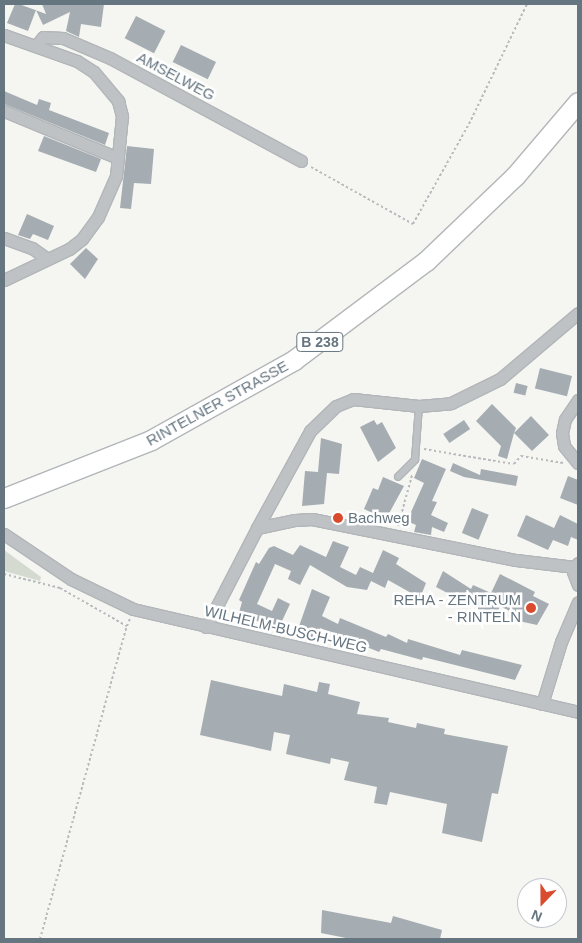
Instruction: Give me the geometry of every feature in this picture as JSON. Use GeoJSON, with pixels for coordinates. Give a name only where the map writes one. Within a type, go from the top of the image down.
{"type":"FeatureCollection","features":[{"type":"Feature","properties":{"kind":"main road","name":"RINTELNER STRASSE"},"geometry":{"type":"LineString","coordinates":[[4,498],[151,440],[294,360],[426,261],[515,176],[578,102]]}},
{"type":"Feature","properties":{"kind":"street"},"geometry":{"type":"LineString","coordinates":[[4,35],[77,61],[109,88],[122,116],[118,158],[111,194],[98,218],[82,239],[48,259],[4,280]]}},
{"type":"Feature","properties":{"kind":"street","name":"AMSELWEG"},"geometry":{"type":"LineString","coordinates":[[36,46],[43,37],[63,38],[110,58],[300,161]]}},
{"type":"Feature","properties":{"kind":"street"},"geometry":{"type":"LineString","coordinates":[[4,110],[118,158]]}},
{"type":"Feature","properties":{"kind":"street"},"geometry":{"type":"LineString","coordinates":[[4,238],[32,248],[48,259]]}},
{"type":"Feature","properties":{"kind":"street"},"geometry":{"type":"LineString","coordinates":[[206,627],[257,528],[323,415],[353,399],[419,406],[451,402],[500,379],[578,313]]}},
{"type":"Feature","properties":{"kind":"street"},"geometry":{"type":"LineString","coordinates":[[573,463],[564,446],[562,432],[565,420],[578,400]]}},
{"type":"Feature","properties":{"kind":"street"},"geometry":{"type":"LineString","coordinates":[[257,528],[312,519],[516,560],[576,565],[574,578],[578,585]]}},
{"type":"Feature","properties":{"kind":"street","name":"WILHELM-BUSCH-WEG"},"geometry":{"type":"LineString","coordinates":[[4,534],[72,579],[133,609],[578,712]]}},
{"type":"Feature","properties":{"kind":"street"},"geometry":{"type":"LineString","coordinates":[[542,704],[575,618],[578,602]]}},
{"type":"Feature","properties":{"kind":"lane"},"geometry":{"type":"LineString","coordinates":[[398,477],[415,460],[419,406]]}},
{"type":"Feature","properties":{"kind":"path"},"geometry":{"type":"LineString","coordinates":[[300,161],[414,224],[469,124],[527,4]]}},
{"type":"Feature","properties":{"kind":"path"},"geometry":{"type":"LineString","coordinates":[[416,448],[514,464],[521,456],[573,463]]}},
{"type":"Feature","properties":{"kind":"path"},"geometry":{"type":"LineString","coordinates":[[395,536],[415,460]]}},
{"type":"Feature","properties":{"kind":"path"},"geometry":{"type":"LineString","coordinates":[[4,574],[60,588],[127,626]]}},
{"type":"Feature","properties":{"kind":"path"},"geometry":{"type":"LineString","coordinates":[[40,939],[133,609]]}},
{"type":"Feature","properties":{"kind":"shaded area"},"geometry":{"type":"Polygon","coordinates":[[[4,550],[41,577],[40,581],[4,571],[4,550]]]}},
{"type":"Feature","properties":{"kind":"building"},"geometry":{"type":"Polygon","coordinates":[[[15,4],[36,10],[28,31],[7,23],[15,4]]]}},
{"type":"Feature","properties":{"kind":"building"},"geometry":{"type":"Polygon","coordinates":[[[42,4],[104,4],[101,27],[81,24],[79,37],[66,31],[70,12],[43,25],[36,10],[46,14],[42,4]]]}},
{"type":"Feature","properties":{"kind":"building"},"geometry":{"type":"Polygon","coordinates":[[[136,16],[165,31],[154,53],[125,38],[136,16]]]}},
{"type":"Feature","properties":{"kind":"building"},"geometry":{"type":"Polygon","coordinates":[[[181,45],[216,62],[208,79],[173,62],[181,45]]]}},
{"type":"Feature","properties":{"kind":"building"},"geometry":{"type":"Polygon","coordinates":[[[4,91],[37,105],[39,99],[51,103],[49,110],[109,133],[105,145],[4,104],[4,91]]]}},
{"type":"Feature","properties":{"kind":"building"},"geometry":{"type":"Polygon","coordinates":[[[44,136],[101,159],[96,172],[38,151],[44,136]]]}},
{"type":"Feature","properties":{"kind":"building"},"geometry":{"type":"Polygon","coordinates":[[[127,146],[154,149],[151,184],[134,183],[131,209],[120,208],[127,146]]]}},
{"type":"Feature","properties":{"kind":"building"},"geometry":{"type":"Polygon","coordinates":[[[27,214],[54,226],[48,240],[33,234],[30,239],[18,235],[27,214]]]}},
{"type":"Feature","properties":{"kind":"building"},"geometry":{"type":"Polygon","coordinates":[[[86,248],[98,259],[85,279],[70,264],[86,248]]]}},
{"type":"Feature","properties":{"kind":"building"},"geometry":{"type":"Polygon","coordinates":[[[540,368],[572,376],[567,396],[535,388],[540,368]]]}},
{"type":"Feature","properties":{"kind":"building"},"geometry":{"type":"Polygon","coordinates":[[[516,383],[528,386],[525,396],[514,393],[516,383]]]}},
{"type":"Feature","properties":{"kind":"building"},"geometry":{"type":"Polygon","coordinates":[[[492,404],[516,428],[507,459],[498,456],[501,446],[476,421],[492,404]]]}},
{"type":"Feature","properties":{"kind":"building"},"geometry":{"type":"Polygon","coordinates":[[[531,416],[549,435],[532,451],[514,433],[531,416]]]}},
{"type":"Feature","properties":{"kind":"building"},"geometry":{"type":"Polygon","coordinates":[[[374,420],[377,425],[382,422],[396,448],[378,462],[360,427],[374,420]]]}},
{"type":"Feature","properties":{"kind":"building"},"geometry":{"type":"Polygon","coordinates":[[[464,420],[470,429],[449,443],[443,434],[464,420]]]}},
{"type":"Feature","properties":{"kind":"building"},"geometry":{"type":"Polygon","coordinates":[[[321,438],[342,444],[339,474],[327,473],[324,504],[302,506],[305,471],[318,472],[321,438]]]}},
{"type":"Feature","properties":{"kind":"building"},"geometry":{"type":"Polygon","coordinates":[[[422,459],[446,469],[432,501],[437,502],[431,515],[448,523],[444,532],[432,527],[431,535],[414,532],[416,525],[407,521],[424,483],[414,478],[422,459]]]}},
{"type":"Feature","properties":{"kind":"building"},"geometry":{"type":"Polygon","coordinates":[[[453,463],[480,475],[481,469],[518,476],[516,486],[464,477],[450,471],[453,463]]]}},
{"type":"Feature","properties":{"kind":"building"},"geometry":{"type":"Polygon","coordinates":[[[568,476],[578,480],[578,505],[560,498],[568,476]]]}},
{"type":"Feature","properties":{"kind":"building"},"geometry":{"type":"Polygon","coordinates":[[[383,477],[404,486],[386,519],[364,509],[373,488],[378,490],[383,477]]]}},
{"type":"Feature","properties":{"kind":"building"},"geometry":{"type":"Polygon","coordinates":[[[472,508],[489,515],[479,540],[462,533],[472,508]]]}},
{"type":"Feature","properties":{"kind":"building"},"geometry":{"type":"Polygon","coordinates":[[[526,515],[554,528],[560,515],[578,524],[578,540],[571,537],[568,546],[553,540],[548,550],[517,536],[526,515]]]}},
{"type":"Feature","properties":{"kind":"building"},"geometry":{"type":"Polygon","coordinates":[[[333,541],[349,547],[340,567],[356,575],[360,567],[373,573],[383,550],[399,558],[396,564],[426,583],[420,598],[388,580],[385,588],[371,581],[367,590],[347,587],[310,565],[300,585],[288,579],[291,571],[275,564],[257,604],[272,611],[278,598],[290,604],[282,621],[276,626],[238,616],[242,602],[239,600],[256,562],[259,564],[269,548],[274,546],[293,555],[300,545],[326,557],[333,541]]]}},
{"type":"Feature","properties":{"kind":"building"},"geometry":{"type":"Polygon","coordinates":[[[443,571],[471,589],[473,585],[491,593],[500,574],[535,592],[533,596],[549,604],[537,625],[519,621],[521,617],[500,606],[495,618],[436,587],[443,571]]]}},
{"type":"Feature","properties":{"kind":"building"},"geometry":{"type":"Polygon","coordinates":[[[312,589],[330,597],[322,616],[338,624],[340,618],[386,637],[388,634],[407,643],[408,639],[460,655],[462,650],[522,665],[515,680],[423,657],[422,660],[381,649],[379,652],[320,628],[315,640],[297,632],[312,589]]]}},
{"type":"Feature","properties":{"kind":"building"},"geometry":{"type":"Polygon","coordinates":[[[211,680],[282,696],[284,684],[317,692],[319,682],[330,684],[328,694],[360,702],[357,714],[389,718],[388,722],[416,728],[417,723],[445,729],[444,734],[508,746],[498,794],[492,793],[482,842],[442,833],[447,804],[390,792],[387,805],[374,803],[377,787],[344,780],[349,762],[331,758],[330,764],[286,754],[290,735],[274,732],[271,751],[200,735],[211,680]]]}},
{"type":"Feature","properties":{"kind":"building"},"geometry":{"type":"Polygon","coordinates":[[[322,910],[391,923],[393,916],[442,930],[440,939],[351,939],[321,933],[322,910]]]}},
{"type":"Feature","properties":{"kind":"place","name":"Bachweg"},"geometry":{"type":"Point","coordinates":[338,518]}},
{"type":"Feature","properties":{"kind":"place","name":"REHA - ZENTRUM - RINTELN"},"geometry":{"type":"Point","coordinates":[531,608]}}]}
